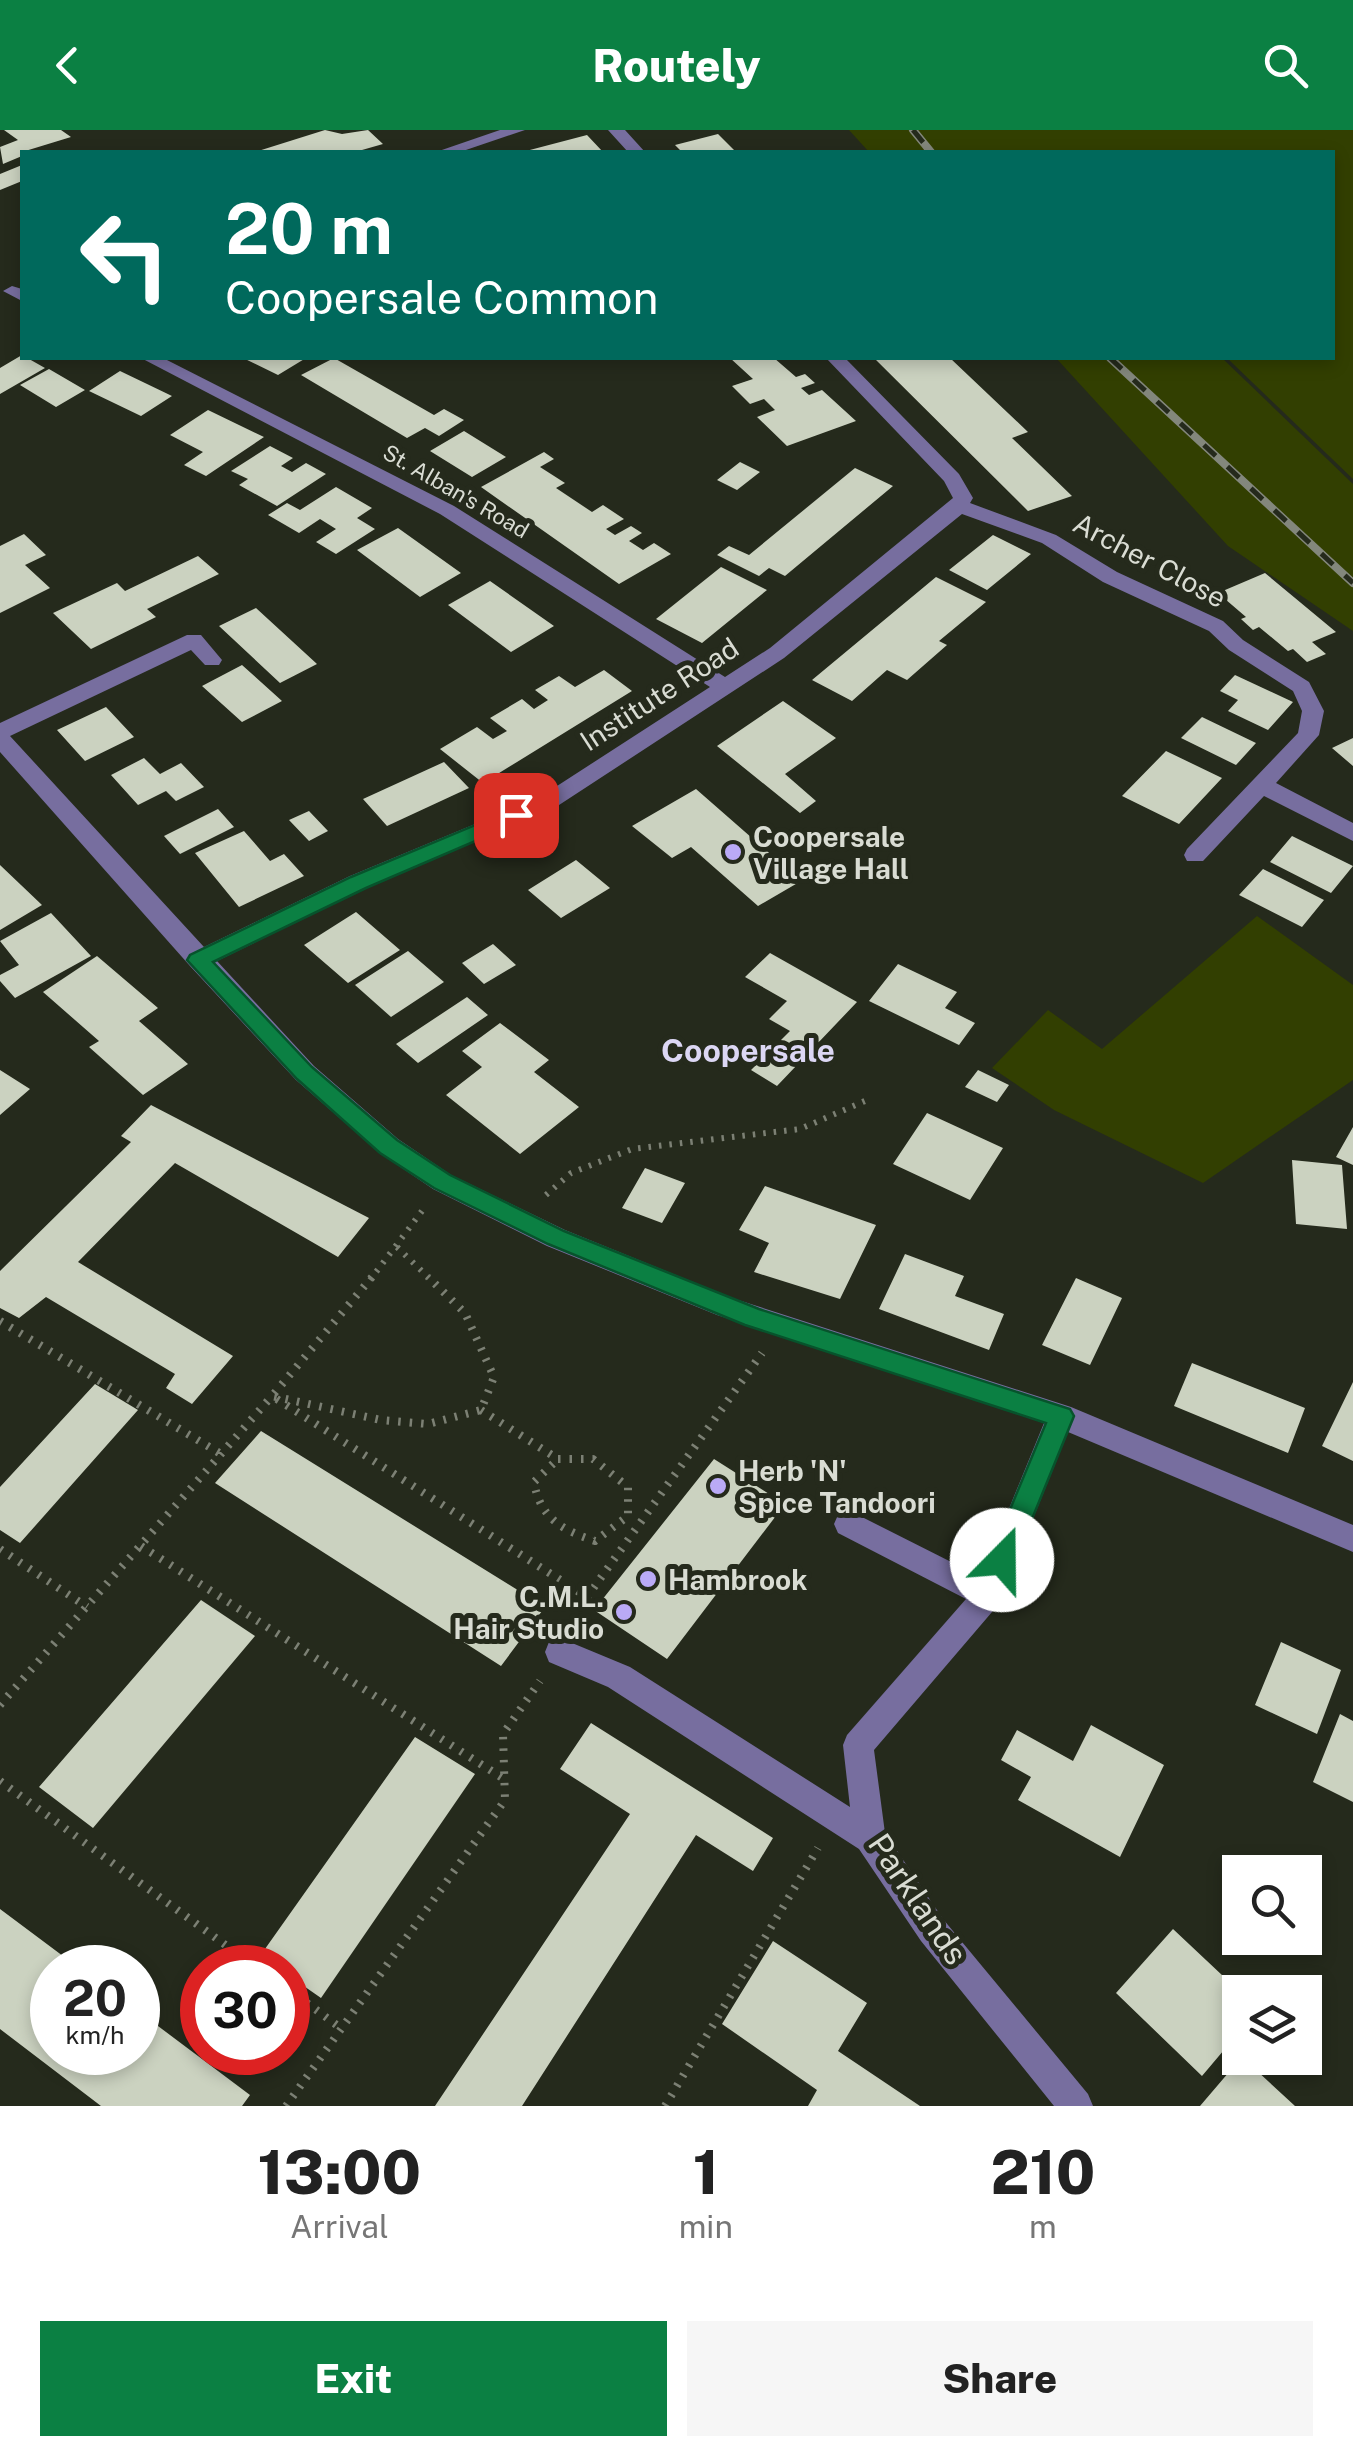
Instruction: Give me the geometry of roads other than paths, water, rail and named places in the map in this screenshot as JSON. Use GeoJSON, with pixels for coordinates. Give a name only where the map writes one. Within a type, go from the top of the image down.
{"type":"FeatureCollection","features":[{"type":"Feature","properties":{"kind":"street"},"geometry":{"type":"LineString","coordinates":[[451,150],[517,130]]}},
{"type":"Feature","properties":{"kind":"street"},"geometry":{"type":"LineString","coordinates":[[616,130],[635,150]]}},
{"type":"Feature","properties":{"kind":"street","name":"St. Alban's Road"},"geometry":{"type":"LineString","coordinates":[[154,360],[447,510],[724,687]]}},
{"type":"Feature","properties":{"kind":"street"},"geometry":{"type":"LineString","coordinates":[[838,360],[952,478],[963,498],[959,506]]}},
{"type":"Feature","properties":{"kind":"street","name":"Institute Road"},"geometry":{"type":"LineString","coordinates":[[198,960],[358,882],[548,802],[777,653],[959,506]]}},
{"type":"Feature","properties":{"kind":"street","name":"Archer Close"},"geometry":{"type":"LineString","coordinates":[[959,506],[1048,540],[1110,577],[1216,626],[1236,645],[1302,687],[1313,712],[1308,736],[1195,855]]}},
{"type":"Feature","properties":{"kind":"street"},"geometry":{"type":"LineString","coordinates":[[212,660],[194,640],[0,735],[198,960],[304,1073],[388,1146],[442,1182],[517,1219],[780,1328],[1061,1416],[1353,1539]]}},
{"type":"Feature","properties":{"kind":"street"},"geometry":{"type":"LineString","coordinates":[[1261,785],[1353,834]]}},
{"type":"Feature","properties":{"kind":"street","name":"Parklands"},"geometry":{"type":"LineString","coordinates":[[1061,1416],[988,1596],[858,1744],[870,1838],[932,1930],[1076,2106]]}},
{"type":"Feature","properties":{"kind":"street"},"geometry":{"type":"LineString","coordinates":[[848,1524],[988,1596]]}},
{"type":"Feature","properties":{"kind":"street"},"geometry":{"type":"LineString","coordinates":[[560,1652],[620,1677],[870,1838]]}},
{"type":"Feature","properties":{"kind":"railway"},"geometry":{"type":"LineString","coordinates":[[913,130],[929,150]]}},
{"type":"Feature","properties":{"kind":"railway"},"geometry":{"type":"LineString","coordinates":[[1112,360],[1353,583]]}},
{"type":"Feature","properties":{"kind":"place","name":"Coopersale Village Hall"},"geometry":{"type":"Point","coordinates":[733,852]}},
{"type":"Feature","properties":{"kind":"place","name":"Herb 'N' Spice Tandoori"},"geometry":{"type":"Point","coordinates":[718,1486]}},
{"type":"Feature","properties":{"kind":"place","name":"Hambrook"},"geometry":{"type":"Point","coordinates":[648,1579]}},
{"type":"Feature","properties":{"kind":"place","name":"C.M.L. Hair Studio"},"geometry":{"type":"Point","coordinates":[624,1612]}},
{"type":"Feature","properties":{"kind":"district","name":"Coopersale"},"geometry":{"type":"Point","coordinates":[748,1050]}}]}
